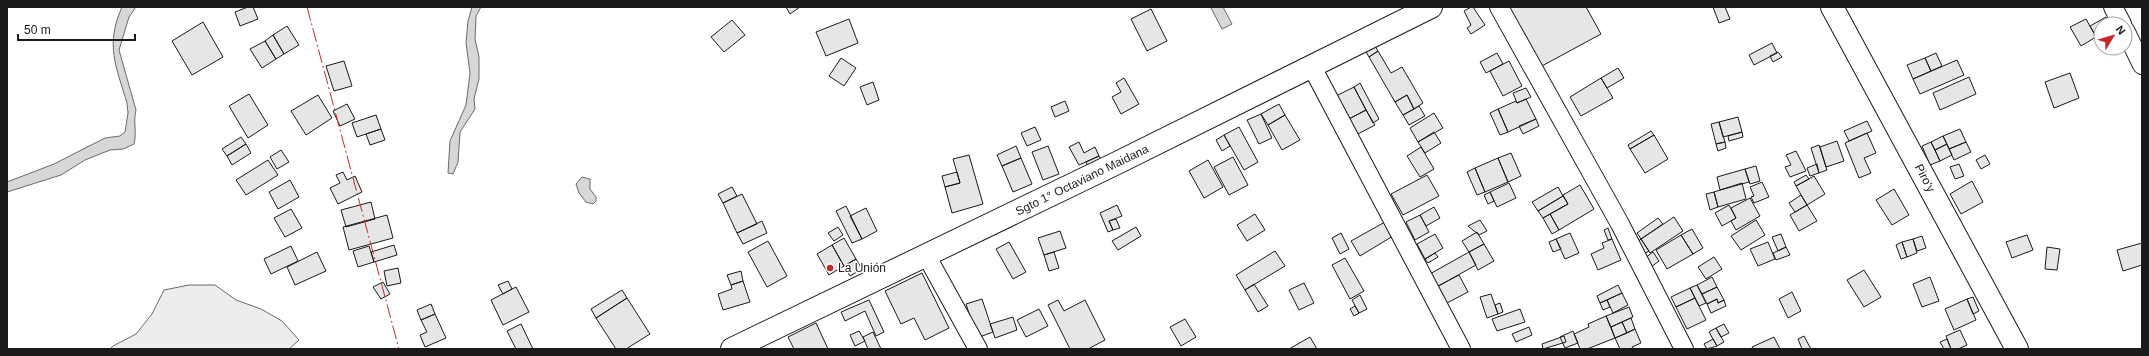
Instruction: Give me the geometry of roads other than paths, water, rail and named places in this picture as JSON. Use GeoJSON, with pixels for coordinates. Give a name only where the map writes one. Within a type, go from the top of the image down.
{"type":"FeatureCollection","features":[{"type":"Feature","properties":{"kind":"main road","name":"Sgto 1° Octaviano Maidana"},"geometry":{"type":"LineString","coordinates":[[732,349],[926,256],[1431,7]]}},
{"type":"Feature","properties":{"kind":"main road","name":"Piro'y"},"geometry":{"type":"LineString","coordinates":[[1832,7],[2017,349]]}},
{"type":"Feature","properties":{"kind":"street"},"geometry":{"type":"LineString","coordinates":[[1499,7],[1620,224],[1684,349]]}},
{"type":"Feature","properties":{"kind":"street"},"geometry":{"type":"LineString","coordinates":[[2133,46],[2142,65]]}},
{"type":"Feature","properties":{"kind":"street"},"geometry":{"type":"LineString","coordinates":[[1312,67],[1461,349]]}},
{"type":"Feature","properties":{"kind":"street"},"geometry":{"type":"LineString","coordinates":[[926,256],[978,349]]}},
{"type":"Feature","properties":{"kind":"place","name":"La Unión"},"geometry":{"type":"Point","coordinates":[830,268]}}]}
